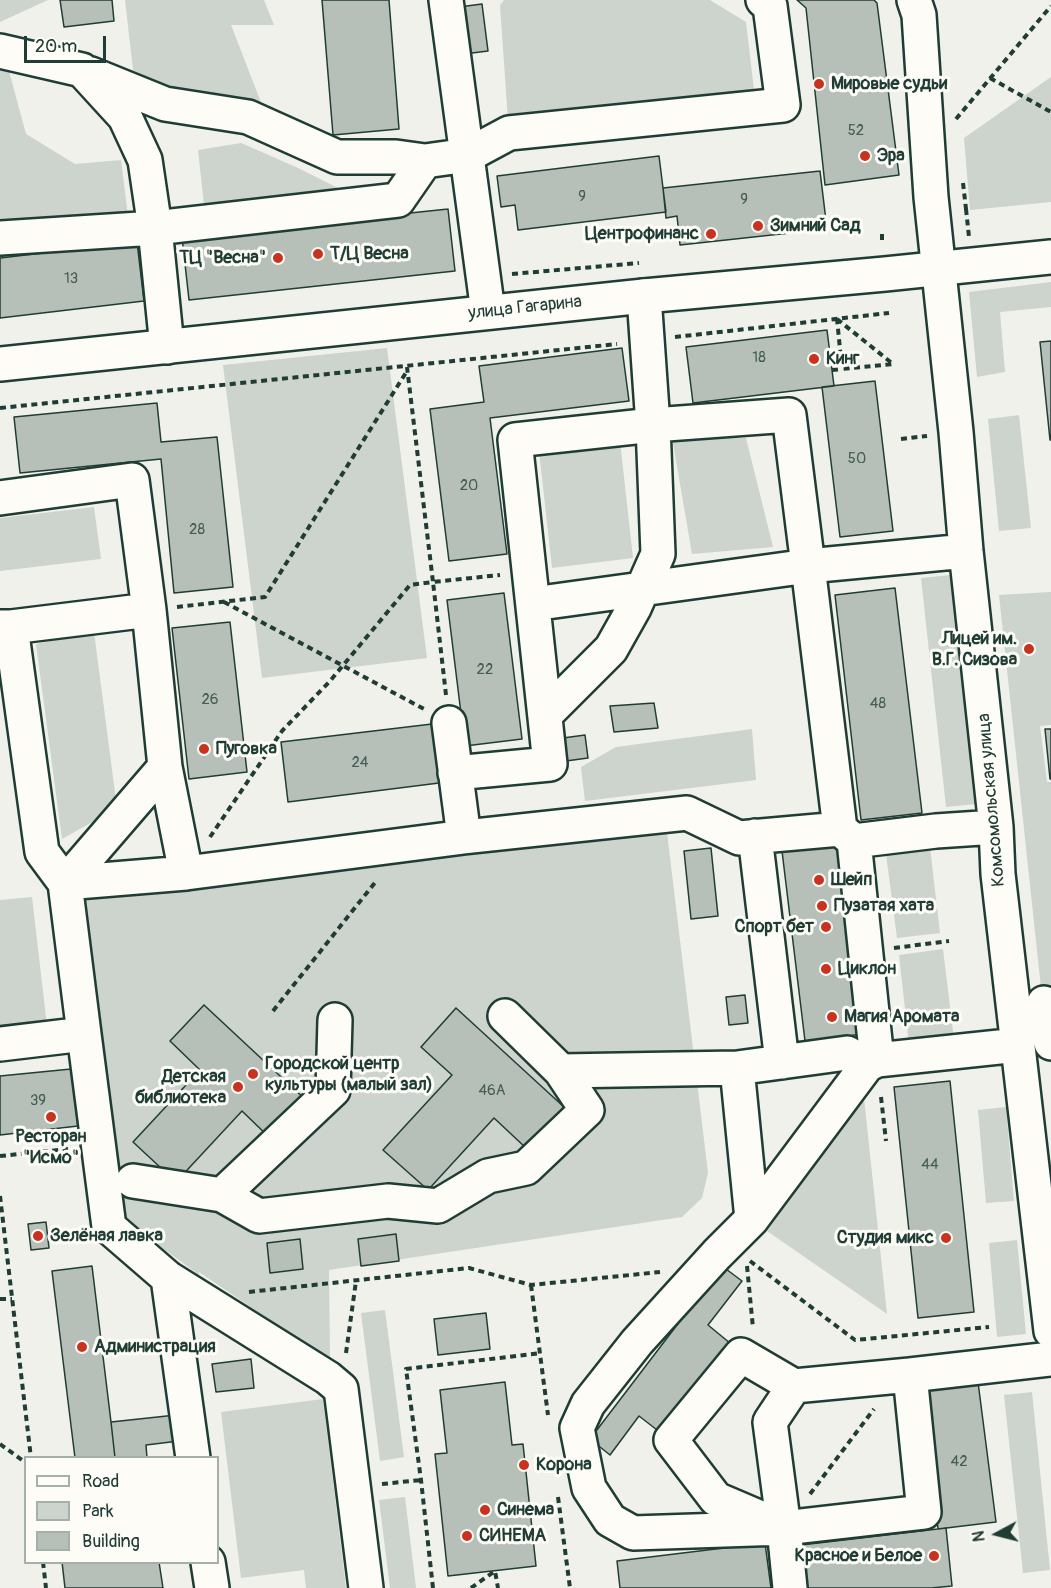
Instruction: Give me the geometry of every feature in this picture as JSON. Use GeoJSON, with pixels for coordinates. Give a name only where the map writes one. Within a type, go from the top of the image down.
{"type":"FeatureCollection","features":[{"type":"Feature","properties":{"kind":"street"},"geometry":{"type":"LineString","coordinates":[[446,0],[488,312]]}},
{"type":"Feature","properties":{"kind":"street"},"geometry":{"type":"LineString","coordinates":[[0,51],[82,70],[165,104],[248,117],[337,157],[396,157],[425,161],[468,155],[509,133],[783,105],[770,6],[763,0]]}},
{"type":"Feature","properties":{"kind":"street","name":"Комсомольская улица"},"geometry":{"type":"LineString","coordinates":[[914,0],[919,15],[931,197],[996,827],[998,874],[1036,1004],[1018,1045],[1051,1331]]}},
{"type":"Feature","properties":{"kind":"street"},"geometry":{"type":"LineString","coordinates":[[82,70],[125,117],[145,160],[155,228],[167,347]]}},
{"type":"Feature","properties":{"kind":"street"},"geometry":{"type":"LineString","coordinates":[[0,238],[155,228],[398,200],[425,161]]}},
{"type":"Feature","properties":{"kind":"street","name":"улица Гагарина"},"geometry":{"type":"LineString","coordinates":[[0,364],[644,296],[1051,257]]}},
{"type":"Feature","properties":{"kind":"street"},"geometry":{"type":"LineString","coordinates":[[546,714],[611,649],[658,554],[653,425],[644,296]]}},
{"type":"Feature","properties":{"kind":"street"},"geometry":{"type":"LineString","coordinates":[[455,773],[550,764],[515,440],[653,425],[789,415],[808,566],[866,951],[875,1073]]}},
{"type":"Feature","properties":{"kind":"street"},"geometry":{"type":"LineString","coordinates":[[0,498],[132,480],[149,610],[165,767],[186,873]]}},
{"type":"Feature","properties":{"kind":"street"},"geometry":{"type":"LineString","coordinates":[[533,604],[808,566],[966,551]]}},
{"type":"Feature","properties":{"kind":"street"},"geometry":{"type":"LineString","coordinates":[[149,610],[6,627],[42,852],[65,883],[110,1227],[168,1278],[328,1378],[341,1389],[366,1588]]}},
{"type":"Feature","properties":{"kind":"street"},"geometry":{"type":"LineString","coordinates":[[449,723],[464,837]]}},
{"type":"Feature","properties":{"kind":"street"},"geometry":{"type":"LineString","coordinates":[[65,883],[165,767]]}},
{"type":"Feature","properties":{"kind":"street"},"geometry":{"type":"LineString","coordinates":[[65,883],[186,873],[464,837],[687,813],[739,838],[996,827]]}},
{"type":"Feature","properties":{"kind":"street"},"geometry":{"type":"LineString","coordinates":[[755,836],[782,1062]]}},
{"type":"Feature","properties":{"kind":"street"},"geometry":{"type":"LineString","coordinates":[[1036,1004],[1051,1043]]}},
{"type":"Feature","properties":{"kind":"street"},"geometry":{"type":"LineString","coordinates":[[133,1181],[222,1196],[259,1216],[388,1200],[438,1206],[488,1176],[526,1168],[587,1110],[561,1071],[505,1016]]}},
{"type":"Feature","properties":{"kind":"street"},"geometry":{"type":"LineString","coordinates":[[222,1196],[333,1090],[335,1020]]}},
{"type":"Feature","properties":{"kind":"street"},"geometry":{"type":"LineString","coordinates":[[0,1044],[84,1034]]}},
{"type":"Feature","properties":{"kind":"street"},"geometry":{"type":"LineString","coordinates":[[905,1375],[924,1512],[784,1528],[633,1533],[610,1520],[589,1488],[578,1428],[588,1404],[637,1342],[752,1219],[875,1073],[1018,1045]]}},
{"type":"Feature","properties":{"kind":"street"},"geometry":{"type":"LineString","coordinates":[[561,1071],[737,1068],[847,1053],[875,1073]]}},
{"type":"Feature","properties":{"kind":"street"},"geometry":{"type":"LineString","coordinates":[[737,1068],[752,1219]]}},
{"type":"Feature","properties":{"kind":"street"},"geometry":{"type":"LineString","coordinates":[[168,1278],[194,1456]]}},
{"type":"Feature","properties":{"kind":"street"},"geometry":{"type":"LineString","coordinates":[[784,1528],[716,1499],[671,1440],[741,1355],[794,1386],[1051,1359]]}},
{"type":"Feature","properties":{"kind":"street"},"geometry":{"type":"LineString","coordinates":[[790,1588],[770,1422],[794,1386]]}},
{"type":"Feature","properties":{"kind":"street"},"geometry":{"type":"LineString","coordinates":[[208,1564],[212,1588]]}},
{"type":"Feature","properties":{"kind":"path"},"geometry":{"type":"LineString","coordinates":[[955,120],[1051,6]]}},
{"type":"Feature","properties":{"kind":"path"},"geometry":{"type":"LineString","coordinates":[[990,78],[1051,112]]}},
{"type":"Feature","properties":{"kind":"path"},"geometry":{"type":"LineString","coordinates":[[962,175],[966,209]]}},
{"type":"Feature","properties":{"kind":"path"},"geometry":{"type":"LineString","coordinates":[[0,408],[408,368],[889,313]]}},
{"type":"Feature","properties":{"kind":"path"},"geometry":{"type":"LineString","coordinates":[[837,319],[842,369]]}},
{"type":"Feature","properties":{"kind":"path"},"geometry":{"type":"LineString","coordinates":[[832,370],[893,364],[837,319]]}},
{"type":"Feature","properties":{"kind":"path"},"geometry":{"type":"LineString","coordinates":[[408,368],[449,723]]}},
{"type":"Feature","properties":{"kind":"path"},"geometry":{"type":"LineString","coordinates":[[149,610],[265,597],[408,368]]}},
{"type":"Feature","properties":{"kind":"path"},"geometry":{"type":"LineString","coordinates":[[186,873],[282,731],[330,681],[410,585],[530,571]]}},
{"type":"Feature","properties":{"kind":"path"},"geometry":{"type":"LineString","coordinates":[[223,602],[449,723]]}},
{"type":"Feature","properties":{"kind":"path"},"geometry":{"type":"LineString","coordinates":[[273,1011],[381,875]]}},
{"type":"Feature","properties":{"kind":"path"},"geometry":{"type":"LineString","coordinates":[[866,951],[949,941]]}},
{"type":"Feature","properties":{"kind":"path"},"geometry":{"type":"LineString","coordinates":[[875,1073],[886,1141]]}},
{"type":"Feature","properties":{"kind":"path"},"geometry":{"type":"LineString","coordinates":[[0,1156],[99,1146]]}},
{"type":"Feature","properties":{"kind":"path"},"geometry":{"type":"LineString","coordinates":[[0,1196],[31,1456]]}},
{"type":"Feature","properties":{"kind":"path"},"geometry":{"type":"LineString","coordinates":[[757,1364],[747,1259],[855,1340],[989,1327]]}},
{"type":"Feature","properties":{"kind":"path"},"geometry":{"type":"LineString","coordinates":[[244,1292],[469,1268],[531,1285],[664,1271]]}},
{"type":"Feature","properties":{"kind":"path"},"geometry":{"type":"LineString","coordinates":[[341,1389],[356,1281]]}},
{"type":"Feature","properties":{"kind":"path"},"geometry":{"type":"LineString","coordinates":[[433,1588],[406,1369],[541,1353],[531,1285]]}},
{"type":"Feature","properties":{"kind":"path"},"geometry":{"type":"LineString","coordinates":[[0,1299],[12,1299]]}},
{"type":"Feature","properties":{"kind":"path"},"geometry":{"type":"LineString","coordinates":[[784,1528],[905,1375]]}},
{"type":"Feature","properties":{"kind":"path"},"geometry":{"type":"LineString","coordinates":[[0,1444],[24,1462]]}},
{"type":"Feature","properties":{"kind":"path"},"geometry":{"type":"LineString","coordinates":[[354,1487],[421,1480]]}},
{"type":"Feature","properties":{"kind":"path"},"geometry":{"type":"LineString","coordinates":[[43,1564],[46,1588]]}},
{"type":"Feature","properties":{"kind":"path"},"geometry":{"type":"LineString","coordinates":[[471,1588],[495,1571],[498,1588]]}},
{"type":"Feature","properties":{"kind":"green space"},"geometry":{"type":"Polygon","coordinates":[[[0,0],[48,0],[0,22],[0,0]]]}},
{"type":"Feature","properties":{"kind":"green space"},"geometry":{"type":"Polygon","coordinates":[[[125,0],[264,0],[274,25],[231,25],[262,105],[175,95],[133,70],[125,0]]]}},
{"type":"Feature","properties":{"kind":"green space"},"geometry":{"type":"Polygon","coordinates":[[[504,0],[710,0],[746,22],[754,90],[508,121],[500,5],[504,0]]]}},
{"type":"Feature","properties":{"kind":"green space"},"geometry":{"type":"Polygon","coordinates":[[[0,68],[9,71],[26,134],[75,164],[121,160],[128,216],[0,230],[0,68]]]}},
{"type":"Feature","properties":{"kind":"green space"},"geometry":{"type":"Polygon","coordinates":[[[1051,77],[1051,202],[970,210],[964,138],[1051,77]]]}},
{"type":"Feature","properties":{"kind":"green space"},"geometry":{"type":"Polygon","coordinates":[[[241,143],[344,191],[204,205],[198,150],[241,143]]]}},
{"type":"Feature","properties":{"kind":"green space"},"geometry":{"type":"Polygon","coordinates":[[[1051,282],[1051,307],[1000,312],[1005,372],[977,377],[969,292],[1051,282]]]}},
{"type":"Feature","properties":{"kind":"green space"},"geometry":{"type":"Polygon","coordinates":[[[387,348],[427,658],[262,678],[223,365],[387,348]]]}},
{"type":"Feature","properties":{"kind":"green space"},"geometry":{"type":"Polygon","coordinates":[[[1019,415],[1031,528],[999,531],[988,419],[1019,415]]]}},
{"type":"Feature","properties":{"kind":"green space"},"geometry":{"type":"Polygon","coordinates":[[[672,437],[746,438],[773,547],[692,554],[672,437]]]}},
{"type":"Feature","properties":{"kind":"green space"},"geometry":{"type":"Polygon","coordinates":[[[620,441],[633,558],[552,568],[539,451],[620,441]]]}},
{"type":"Feature","properties":{"kind":"green space"},"geometry":{"type":"Polygon","coordinates":[[[94,507],[101,559],[0,571],[0,518],[94,507]]]}},
{"type":"Feature","properties":{"kind":"green space"},"geometry":{"type":"Polygon","coordinates":[[[951,575],[976,804],[946,807],[921,578],[951,575]]]}},
{"type":"Feature","properties":{"kind":"green space"},"geometry":{"type":"Polygon","coordinates":[[[1051,592],[1051,725],[1040,726],[1047,782],[1051,782],[1051,987],[1041,988],[999,595],[1051,592]]]}},
{"type":"Feature","properties":{"kind":"green space"},"geometry":{"type":"Polygon","coordinates":[[[94,632],[117,808],[62,839],[36,644],[94,632]]]}},
{"type":"Feature","properties":{"kind":"green space"},"geometry":{"type":"Polygon","coordinates":[[[752,729],[756,780],[585,801],[581,767],[616,747],[752,729]]]}},
{"type":"Feature","properties":{"kind":"green space"},"geometry":{"type":"Polygon","coordinates":[[[666,824],[708,1173],[702,1198],[682,1217],[329,1270],[330,1361],[199,1272],[199,1275],[126,1221],[107,1076],[101,1068],[84,896],[666,824]]]}},
{"type":"Feature","properties":{"kind":"green space"},"geometry":{"type":"Polygon","coordinates":[[[930,847],[940,933],[897,938],[886,854],[930,847]]]}},
{"type":"Feature","properties":{"kind":"green space"},"geometry":{"type":"Polygon","coordinates":[[[32,897],[47,1026],[0,1031],[0,900],[32,897]]]}},
{"type":"Feature","properties":{"kind":"green space"},"geometry":{"type":"Polygon","coordinates":[[[943,949],[954,1040],[909,1045],[899,955],[943,949]]]}},
{"type":"Feature","properties":{"kind":"green space"},"geometry":{"type":"Polygon","coordinates":[[[864,1098],[887,1314],[767,1231],[864,1098]]]}},
{"type":"Feature","properties":{"kind":"green space"},"geometry":{"type":"Polygon","coordinates":[[[1006,1107],[1014,1201],[986,1203],[978,1110],[1006,1107]]]}},
{"type":"Feature","properties":{"kind":"green space"},"geometry":{"type":"Polygon","coordinates":[[[1017,1240],[1026,1334],[997,1337],[989,1243],[1017,1240]]]}},
{"type":"Feature","properties":{"kind":"green space"},"geometry":{"type":"Polygon","coordinates":[[[385,1310],[404,1457],[380,1461],[361,1313],[385,1310]]]}},
{"type":"Feature","properties":{"kind":"green space"},"geometry":{"type":"Polygon","coordinates":[[[1032,1392],[1050,1570],[1023,1573],[1004,1395],[1032,1392]]]}},
{"type":"Feature","properties":{"kind":"green space"},"geometry":{"type":"Polygon","coordinates":[[[323,1399],[346,1588],[306,1588],[304,1570],[241,1578],[221,1412],[323,1399]]]}},
{"type":"Feature","properties":{"kind":"green space"},"geometry":{"type":"Polygon","coordinates":[[[405,1497],[416,1588],[390,1588],[379,1500],[405,1497]]]}},
{"type":"Feature","properties":{"kind":"building"},"geometry":{"type":"Polygon","coordinates":[[[60,0],[112,0],[114,21],[64,27],[60,0]]]}},
{"type":"Feature","properties":{"kind":"building"},"geometry":{"type":"Polygon","coordinates":[[[322,0],[389,0],[399,129],[333,135],[322,0]]]}},
{"type":"Feature","properties":{"kind":"building"},"geometry":{"type":"Polygon","coordinates":[[[797,0],[874,0],[877,3],[899,175],[825,185],[806,8],[797,0]]]}},
{"type":"Feature","properties":{"kind":"building"},"geometry":{"type":"Polygon","coordinates":[[[482,4],[488,51],[464,54],[459,7],[482,4]]]}},
{"type":"Feature","properties":{"kind":"building"},"geometry":{"type":"Polygon","coordinates":[[[659,156],[666,212],[518,230],[515,205],[501,207],[497,176],[659,156]]]}},
{"type":"Feature","properties":{"kind":"building"},"geometry":{"type":"Polygon","coordinates":[[[820,171],[827,229],[680,245],[677,216],[666,218],[663,188],[820,171]]]}},
{"type":"Feature","properties":{"kind":"building","name":"Т/Ц Весна"},"geometry":{"type":"Polygon","coordinates":[[[448,209],[455,271],[189,300],[182,237],[448,209]]]}},
{"type":"Feature","properties":{"kind":"building"},"geometry":{"type":"Polygon","coordinates":[[[137,242],[144,301],[0,318],[0,258],[137,242]]]}},
{"type":"Feature","properties":{"kind":"building"},"geometry":{"type":"Polygon","coordinates":[[[827,330],[834,386],[693,403],[686,347],[827,330]]]}},
{"type":"Feature","properties":{"kind":"building"},"geometry":{"type":"Polygon","coordinates":[[[1051,341],[1051,440],[1050,440],[1040,342],[1051,341]]]}},
{"type":"Feature","properties":{"kind":"building"},"geometry":{"type":"Polygon","coordinates":[[[622,348],[629,401],[490,418],[507,554],[449,561],[430,409],[484,402],[479,366],[622,348]]]}},
{"type":"Feature","properties":{"kind":"building"},"geometry":{"type":"Polygon","coordinates":[[[875,381],[893,531],[840,537],[822,387],[875,381]]]}},
{"type":"Feature","properties":{"kind":"building"},"geometry":{"type":"Polygon","coordinates":[[[157,403],[161,442],[217,437],[233,587],[174,593],[161,459],[20,473],[14,417],[157,403]]]}},
{"type":"Feature","properties":{"kind":"building"},"geometry":{"type":"Polygon","coordinates":[[[895,588],[922,813],[861,820],[835,595],[895,588]]]}},
{"type":"Feature","properties":{"kind":"building"},"geometry":{"type":"Polygon","coordinates":[[[504,593],[522,739],[465,746],[447,600],[504,593]]]}},
{"type":"Feature","properties":{"kind":"building"},"geometry":{"type":"Polygon","coordinates":[[[230,622],[247,772],[189,779],[172,628],[230,622]]]}},
{"type":"Feature","properties":{"kind":"building"},"geometry":{"type":"Polygon","coordinates":[[[654,703],[658,728],[614,732],[610,706],[654,703]]]}},
{"type":"Feature","properties":{"kind":"building"},"geometry":{"type":"Polygon","coordinates":[[[432,724],[439,783],[288,802],[281,742],[432,724]]]}},
{"type":"Feature","properties":{"kind":"building"},"geometry":{"type":"Polygon","coordinates":[[[1045,729],[1051,729],[1051,779],[1050,779],[1045,729]]]}},
{"type":"Feature","properties":{"kind":"building"},"geometry":{"type":"Polygon","coordinates":[[[585,735],[588,758],[566,761],[563,738],[585,735]]]}},
{"type":"Feature","properties":{"kind":"building","name":"Циклон"},"geometry":{"type":"Polygon","coordinates":[[[840,844],[863,1034],[805,1041],[782,851],[840,844]]]}},
{"type":"Feature","properties":{"kind":"building"},"geometry":{"type":"Polygon","coordinates":[[[711,848],[718,916],[691,919],[684,851],[711,848]]]}},
{"type":"Feature","properties":{"kind":"building"},"geometry":{"type":"Polygon","coordinates":[[[745,995],[748,1023],[729,1025],[726,997],[745,995]]]}},
{"type":"Feature","properties":{"kind":"building","name":"Детская библиотека"},"geometry":{"type":"Polygon","coordinates":[[[204,1005],[309,1103],[273,1141],[242,1111],[176,1182],[133,1142],[200,1070],[170,1041],[204,1005]]]}},
{"type":"Feature","properties":{"kind":"building"},"geometry":{"type":"Polygon","coordinates":[[[456,1008],[564,1107],[526,1148],[494,1118],[428,1190],[383,1150],[452,1075],[421,1047],[456,1008]]]}},
{"type":"Feature","properties":{"kind":"building"},"geometry":{"type":"Polygon","coordinates":[[[71,1069],[78,1126],[0,1135],[0,1076],[71,1069]]]}},
{"type":"Feature","properties":{"kind":"building"},"geometry":{"type":"Polygon","coordinates":[[[950,1081],[974,1312],[918,1318],[894,1087],[950,1081]]]}},
{"type":"Feature","properties":{"kind":"building","name":"Зелёная лавка"},"geometry":{"type":"Polygon","coordinates":[[[46,1222],[49,1248],[31,1250],[28,1224],[46,1222]]]}},
{"type":"Feature","properties":{"kind":"building"},"geometry":{"type":"Polygon","coordinates":[[[396,1234],[399,1261],[361,1266],[358,1239],[396,1234]]]}},
{"type":"Feature","properties":{"kind":"building"},"geometry":{"type":"Polygon","coordinates":[[[300,1239],[303,1269],[270,1273],[267,1243],[300,1239]]]}},
{"type":"Feature","properties":{"kind":"building","name":"Администрация"},"geometry":{"type":"Polygon","coordinates":[[[92,1266],[115,1456],[75,1456],[52,1271],[92,1266]]]}},
{"type":"Feature","properties":{"kind":"building"},"geometry":{"type":"Polygon","coordinates":[[[722,1266],[742,1281],[708,1325],[736,1348],[666,1437],[639,1416],[610,1455],[590,1439],[722,1266]]]}},
{"type":"Feature","properties":{"kind":"building"},"geometry":{"type":"Polygon","coordinates":[[[486,1313],[490,1349],[438,1355],[434,1319],[486,1313]]]}},
{"type":"Feature","properties":{"kind":"building"},"geometry":{"type":"Polygon","coordinates":[[[251,1359],[254,1388],[216,1392],[212,1364],[251,1359]]]}},
{"type":"Feature","properties":{"kind":"building","name":"Синема"},"geometry":{"type":"Polygon","coordinates":[[[505,1382],[512,1445],[523,1444],[536,1566],[448,1576],[435,1454],[447,1453],[440,1390],[505,1382]]]}},
{"type":"Feature","properties":{"kind":"building"},"geometry":{"type":"Polygon","coordinates":[[[978,1382],[996,1522],[938,1529],[921,1389],[978,1382]]]}},
{"type":"Feature","properties":{"kind":"building"},"geometry":{"type":"Polygon","coordinates":[[[176,1415],[179,1441],[146,1445],[147,1456],[115,1456],[111,1422],[176,1415]]]}},
{"type":"Feature","properties":{"kind":"building"},"geometry":{"type":"Polygon","coordinates":[[[946,1528],[952,1586],[806,1588],[801,1545],[946,1528]]]}},
{"type":"Feature","properties":{"kind":"building"},"geometry":{"type":"Polygon","coordinates":[[[765,1543],[771,1588],[620,1588],[617,1561],[765,1543]]]}},
{"type":"Feature","properties":{"kind":"building"},"geometry":{"type":"Polygon","coordinates":[[[62,1564],[159,1564],[163,1588],[65,1588],[62,1564]]]}},
{"type":"Feature","properties":{"kind":"place","name":"Мировые судьи"},"geometry":{"type":"Point","coordinates":[819,84]}},
{"type":"Feature","properties":{"kind":"place","name":"Эра"},"geometry":{"type":"Point","coordinates":[865,156]}},
{"type":"Feature","properties":{"kind":"place","name":"Зимний Сад"},"geometry":{"type":"Point","coordinates":[758,226]}},
{"type":"Feature","properties":{"kind":"place","name":"Центрофинанс"},"geometry":{"type":"Point","coordinates":[711,234]}},
{"type":"Feature","properties":{"kind":"place","name":"Т/Ц Весна"},"geometry":{"type":"Point","coordinates":[318,254]}},
{"type":"Feature","properties":{"kind":"place","name":"ТЦ \"Весна\""},"geometry":{"type":"Point","coordinates":[278,258]}},
{"type":"Feature","properties":{"kind":"place","name":"Кинг"},"geometry":{"type":"Point","coordinates":[814,359]}},
{"type":"Feature","properties":{"kind":"place","name":"Лицей им. В.Г. Сизова"},"geometry":{"type":"Point","coordinates":[1029,649]}},
{"type":"Feature","properties":{"kind":"place","name":"Пуговка"},"geometry":{"type":"Point","coordinates":[204,749]}},
{"type":"Feature","properties":{"kind":"place","name":"Шейп"},"geometry":{"type":"Point","coordinates":[819,880]}},
{"type":"Feature","properties":{"kind":"place","name":"Пузатая хата"},"geometry":{"type":"Point","coordinates":[822,906]}},
{"type":"Feature","properties":{"kind":"place","name":"Спорт бет"},"geometry":{"type":"Point","coordinates":[826,927]}},
{"type":"Feature","properties":{"kind":"place","name":"Циклон"},"geometry":{"type":"Point","coordinates":[826,969]}},
{"type":"Feature","properties":{"kind":"place","name":"Магия Аромата"},"geometry":{"type":"Point","coordinates":[832,1017]}},
{"type":"Feature","properties":{"kind":"place","name":"Городской центр культуры (малый зал)"},"geometry":{"type":"Point","coordinates":[253,1074]}},
{"type":"Feature","properties":{"kind":"place","name":"Детская библиотека"},"geometry":{"type":"Point","coordinates":[238,1087]}},
{"type":"Feature","properties":{"kind":"place","name":"Ресторан \"Исмо\""},"geometry":{"type":"Point","coordinates":[51,1117]}},
{"type":"Feature","properties":{"kind":"place","name":"Зелёная лавка"},"geometry":{"type":"Point","coordinates":[38,1236]}},
{"type":"Feature","properties":{"kind":"place","name":"Студия микс"},"geometry":{"type":"Point","coordinates":[946,1238]}},
{"type":"Feature","properties":{"kind":"place","name":"Администрация"},"geometry":{"type":"Point","coordinates":[82,1347]}},
{"type":"Feature","properties":{"kind":"place","name":"Корона"},"geometry":{"type":"Point","coordinates":[524,1465]}},
{"type":"Feature","properties":{"kind":"place","name":"Синема"},"geometry":{"type":"Point","coordinates":[485,1510]}},
{"type":"Feature","properties":{"kind":"place","name":"СИНЕМА"},"geometry":{"type":"Point","coordinates":[467,1536]}},
{"type":"Feature","properties":{"kind":"place","name":"Красное и Белое"},"geometry":{"type":"Point","coordinates":[934,1556]}}]}
